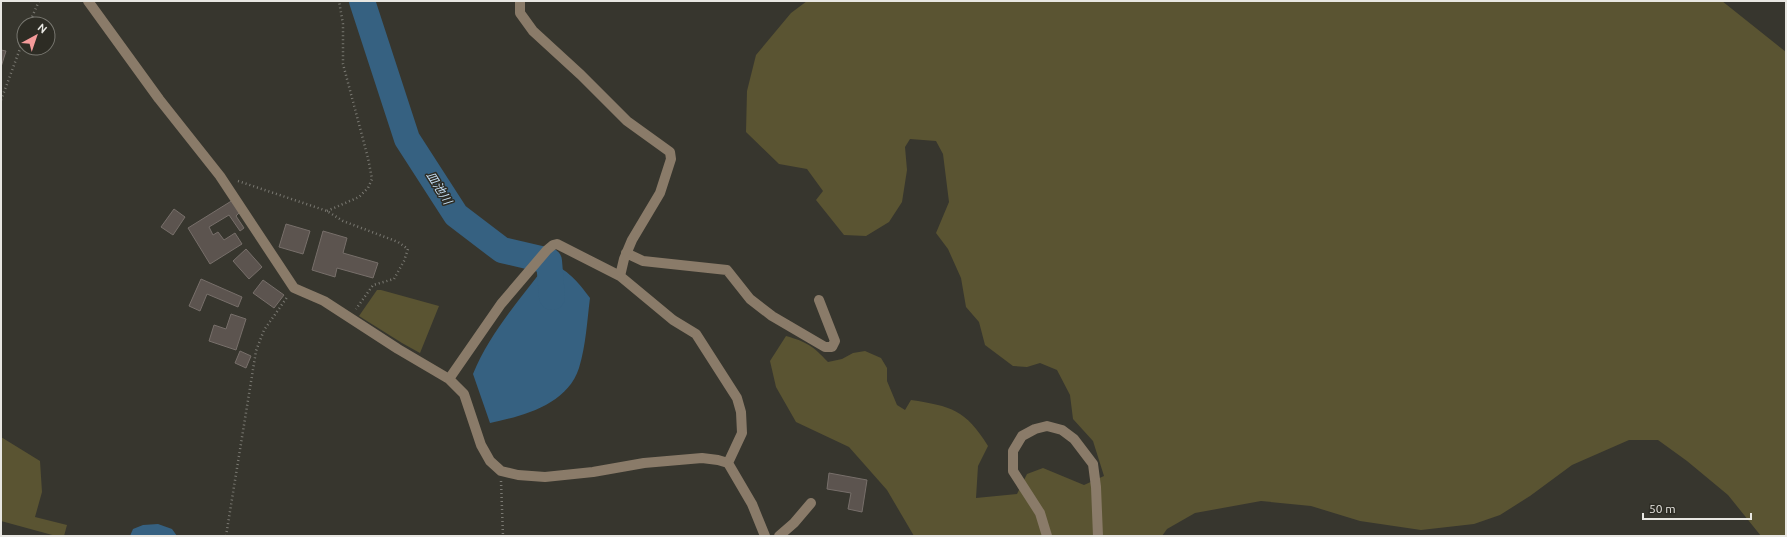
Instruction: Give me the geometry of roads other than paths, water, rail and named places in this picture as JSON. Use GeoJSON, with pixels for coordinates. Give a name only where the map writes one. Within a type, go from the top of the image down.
{"type":"FeatureCollection","features":[{"type":"Feature","properties":{"kind":"street"},"geometry":{"type":"LineString","coordinates":[[88,1],[159,99],[220,176],[294,288],[324,301],[351,317],[398,349],[449,379],[464,394],[481,445],[490,461],[501,471],[518,476],[545,477],[593,472],[644,463],[702,458],[718,460],[728,463],[752,504],[765,536]]}},
{"type":"Feature","properties":{"kind":"street"},"geometry":{"type":"LineString","coordinates":[[520,1],[520,13],[533,32],[581,75],[627,121],[670,152],[671,159],[660,193],[632,240],[626,253],[620,276]]}},
{"type":"Feature","properties":{"kind":"street"},"geometry":{"type":"LineString","coordinates":[[449,379],[501,304],[536,265],[547,250],[553,245],[558,244],[620,276],[673,320],[696,334],[734,393],[741,412],[742,433],[728,463]]}},
{"type":"Feature","properties":{"kind":"street"},"geometry":{"type":"LineString","coordinates":[[626,253],[643,261],[727,270],[750,299],[772,316],[825,347],[832,346],[835,342],[819,300]]}},
{"type":"Feature","properties":{"kind":"street"},"geometry":{"type":"LineString","coordinates":[[1047,536],[1040,513],[1013,471],[1013,451],[1022,436],[1035,429],[1048,426],[1062,430],[1074,439],[1093,464],[1097,494],[1098,536]]}},
{"type":"Feature","properties":{"kind":"street"},"geometry":{"type":"LineString","coordinates":[[779,536],[794,523],[811,502]]}},
{"type":"Feature","properties":{"kind":"water"},"geometry":{"type":"Polygon","coordinates":[[[549,261],[562,268],[572,276],[590,298],[585,342],[579,368],[573,381],[565,391],[554,400],[542,407],[516,417],[490,423],[473,374],[497,329],[549,261]]]}},
{"type":"Feature","properties":{"kind":"water"},"geometry":{"type":"Polygon","coordinates":[[[158,524],[172,529],[177,536],[130,536],[133,529],[143,525],[158,524]]]}},
{"type":"Feature","properties":{"kind":"waterway","name":"皿池川"},"geometry":{"type":"LineString","coordinates":[[362,1],[407,139],[456,215],[502,250],[549,261],[552,297]]}}]}
